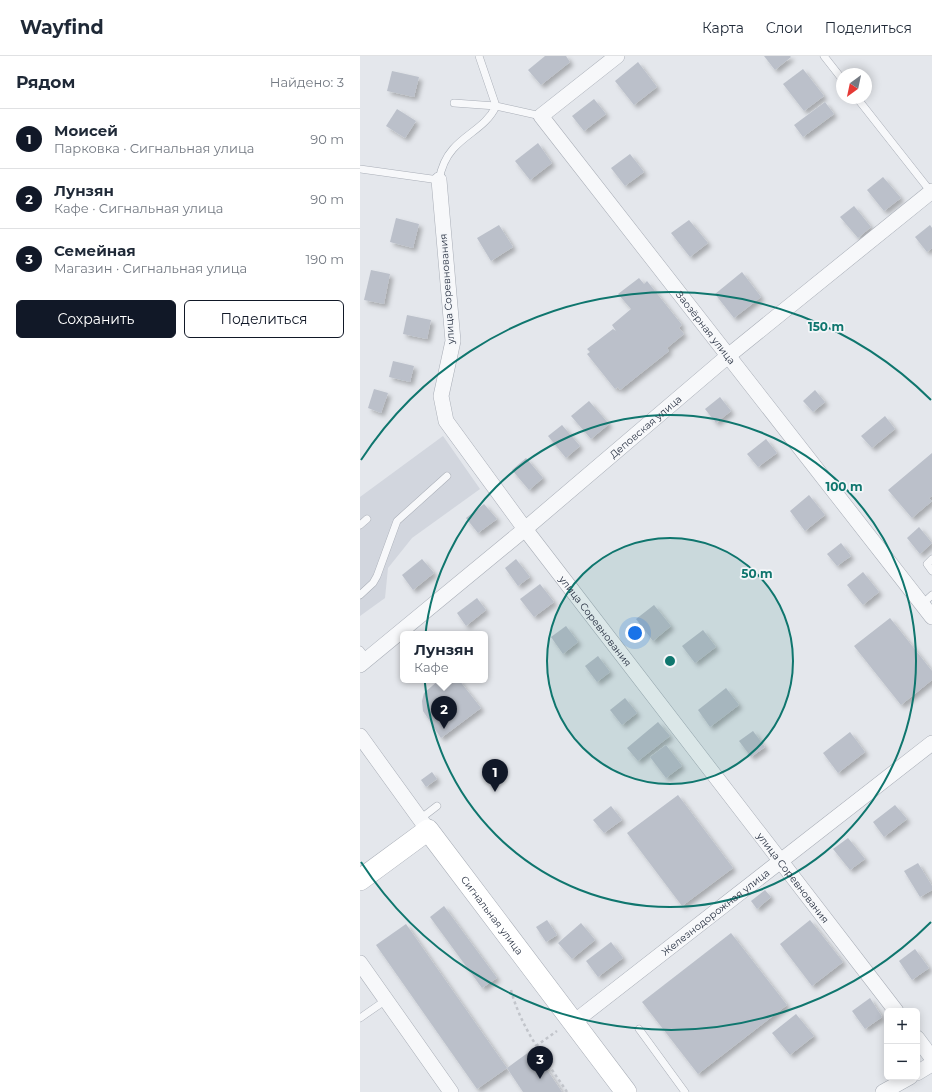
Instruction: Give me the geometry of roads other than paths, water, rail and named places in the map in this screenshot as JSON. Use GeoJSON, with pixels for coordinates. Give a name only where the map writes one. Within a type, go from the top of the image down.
{"type":"FeatureCollection","features":[{"type":"Feature","properties":{"kind":"street"},"geometry":{"type":"LineString","coordinates":[[541,116],[617,56]]}},
{"type":"Feature","properties":{"kind":"street","name":"Заозёрная улица"},"geometry":{"type":"LineString","coordinates":[[541,116],[728,356],[927,599],[932,617]]}},
{"type":"Feature","properties":{"kind":"street","name":"улица Соревнования"},"geometry":{"type":"LineString","coordinates":[[439,180],[453,342],[441,396],[446,421],[525,529],[894,1008]]}},
{"type":"Feature","properties":{"kind":"street","name":"Деповская улица"},"geometry":{"type":"LineString","coordinates":[[362,658],[525,529],[728,356],[932,192]]}},
{"type":"Feature","properties":{"kind":"street","name":"Сигнальная улица"},"geometry":{"type":"LineString","coordinates":[[360,736],[567,1025],[626,1092]]}},
{"type":"Feature","properties":{"kind":"street","name":"Железнодорожная улица"},"geometry":{"type":"LineString","coordinates":[[567,1025],[932,743]]}},
{"type":"Feature","properties":{"kind":"street"},"geometry":{"type":"LineString","coordinates":[[360,880],[424,824]]}},
{"type":"Feature","properties":{"kind":"street"},"geometry":{"type":"LineString","coordinates":[[360,963],[451,1092]]}},
{"type":"Feature","properties":{"kind":"street"},"geometry":{"type":"LineString","coordinates":[[920,1042],[932,1058]]}},
{"type":"Feature","properties":{"kind":"street"},"geometry":{"type":"LineString","coordinates":[[920,1071],[932,1064]]}},
{"type":"Feature","properties":{"kind":"street"},"geometry":{"type":"LineString","coordinates":[[883,1092],[905,1080]]}},
{"type":"Feature","properties":{"kind":"lane"},"geometry":{"type":"LineString","coordinates":[[360,169],[439,180],[441,169],[453,149],[488,120],[496,106],[479,56]]}},
{"type":"Feature","properties":{"kind":"lane"},"geometry":{"type":"LineString","coordinates":[[824,56],[836,71]]}},
{"type":"Feature","properties":{"kind":"lane"},"geometry":{"type":"LineString","coordinates":[[454,103],[496,106],[541,116]]}},
{"type":"Feature","properties":{"kind":"lane"},"geometry":{"type":"LineString","coordinates":[[862,104],[932,192]]}},
{"type":"Feature","properties":{"kind":"lane"},"geometry":{"type":"LineString","coordinates":[[360,595],[373,583],[377,576],[397,521],[447,476]]}},
{"type":"Feature","properties":{"kind":"lane"},"geometry":{"type":"LineString","coordinates":[[360,525],[367,519]]}},
{"type":"Feature","properties":{"kind":"lane"},"geometry":{"type":"LineString","coordinates":[[932,559],[927,564],[932,571]]}},
{"type":"Feature","properties":{"kind":"lane"},"geometry":{"type":"LineString","coordinates":[[424,824],[437,806]]}},
{"type":"Feature","properties":{"kind":"lane"},"geometry":{"type":"LineString","coordinates":[[360,1018],[386,1000]]}},
{"type":"Feature","properties":{"kind":"lane"},"geometry":{"type":"LineString","coordinates":[[639,1029],[685,1092]]}},
{"type":"Feature","properties":{"kind":"place","name":"Лунзян"},"geometry":{"type":"Point","coordinates":[444,729]}},
{"type":"Feature","properties":{"kind":"place","name":"Моисей"},"geometry":{"type":"Point","coordinates":[495,792]}},
{"type":"Feature","properties":{"kind":"place","name":"Семейная"},"geometry":{"type":"Point","coordinates":[540,1079]}}]}
